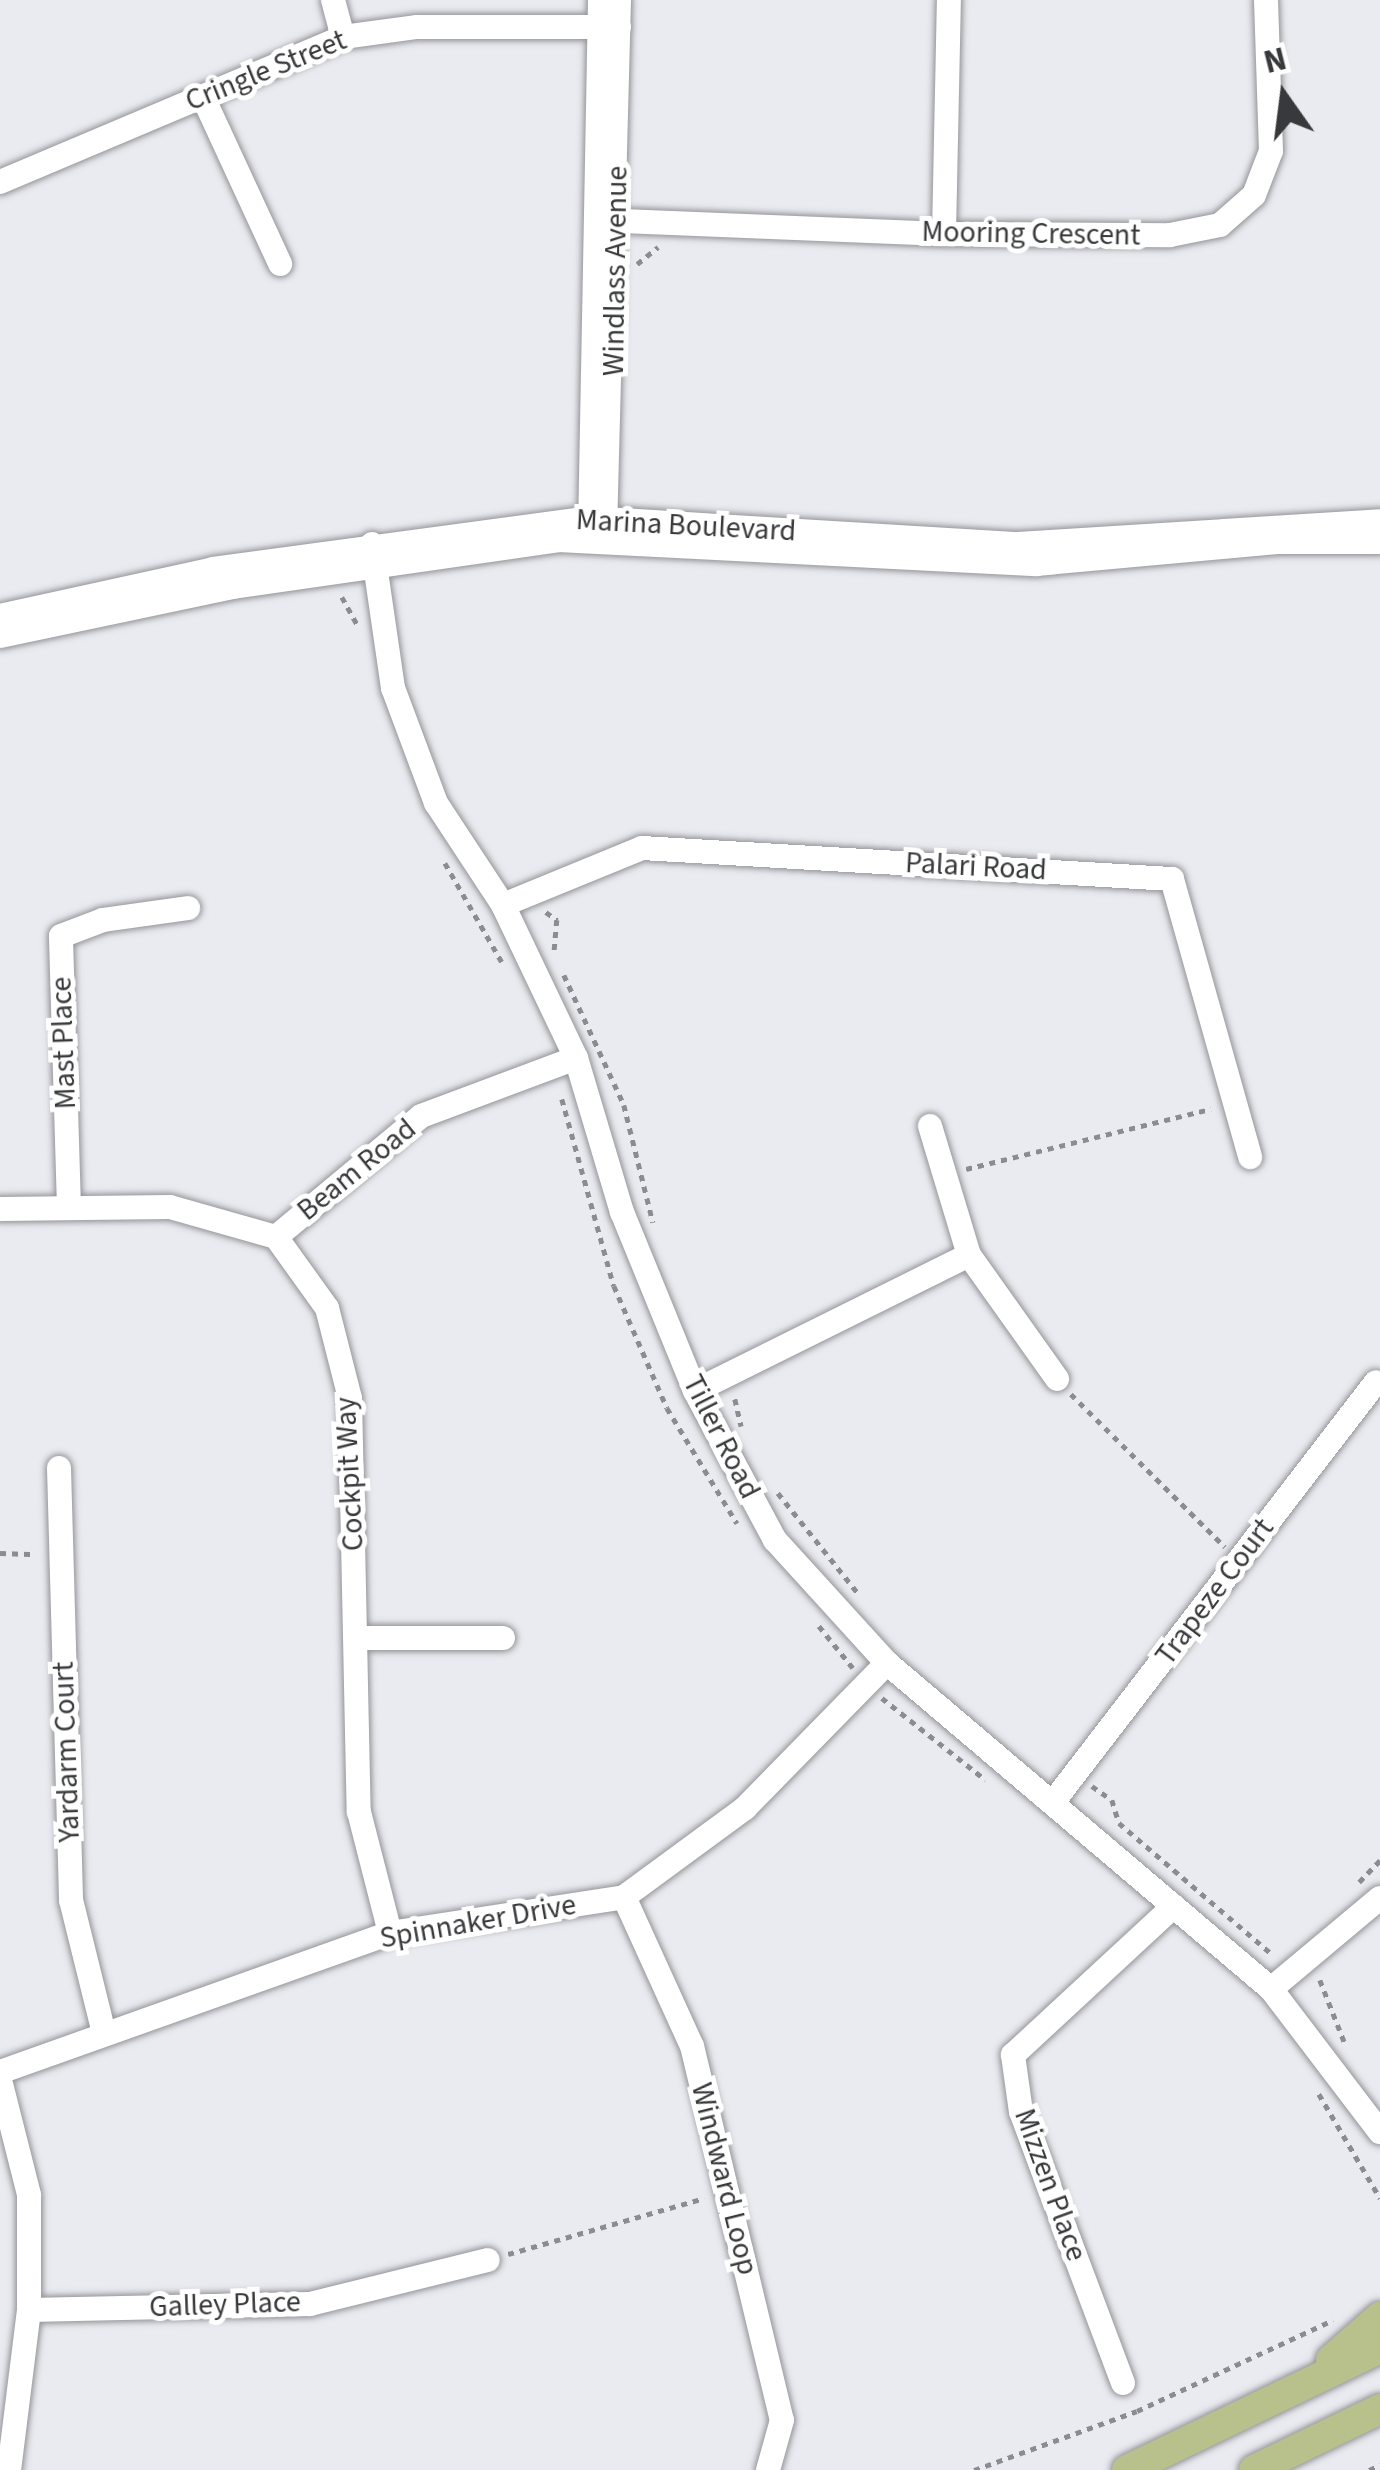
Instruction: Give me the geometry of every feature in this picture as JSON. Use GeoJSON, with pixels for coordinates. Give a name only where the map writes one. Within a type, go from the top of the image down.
{"type":"FeatureCollection","features":[{"type":"Feature","properties":{"kind":"main road"},"geometry":{"type":"LineString","coordinates":[[1294,2391],[1380,2318]]}},
{"type":"Feature","properties":{"kind":"main road"},"geometry":{"type":"LineString","coordinates":[[1127,2470],[1380,2348]]}},
{"type":"Feature","properties":{"kind":"main road"},"geometry":{"type":"LineString","coordinates":[[1254,2470],[1380,2409]]}},
{"type":"Feature","properties":{"kind":"street"},"geometry":{"type":"LineString","coordinates":[[333,0],[343,37]]}},
{"type":"Feature","properties":{"kind":"street","name":"Windlass Avenue"},"geometry":{"type":"LineString","coordinates":[[597,530],[609,27],[600,0]]}},
{"type":"Feature","properties":{"kind":"street","name":"Windlass Avenue"},"geometry":{"type":"LineString","coordinates":[[609,27],[620,0]]}},
{"type":"Feature","properties":{"kind":"street"},"geometry":{"type":"LineString","coordinates":[[944,234],[949,0]]}},
{"type":"Feature","properties":{"kind":"street","name":"Mooring Crescent"},"geometry":{"type":"LineString","coordinates":[[607,220],[944,234],[1169,236],[1220,225],[1238,212],[1260,184],[1271,151],[1266,0]]}},
{"type":"Feature","properties":{"kind":"street","name":"Cringle Street"},"geometry":{"type":"LineString","coordinates":[[0,182],[343,37],[417,27],[609,27]]}},
{"type":"Feature","properties":{"kind":"street"},"geometry":{"type":"LineString","coordinates":[[203,97],[280,264]]}},
{"type":"Feature","properties":{"kind":"street","name":"Marina Boulevard"},"geometry":{"type":"LineString","coordinates":[[0,636],[132,604],[597,530],[1018,544],[1380,521]]}},
{"type":"Feature","properties":{"kind":"street","name":"Marina Boulevard"},"geometry":{"type":"LineString","coordinates":[[597,530],[1036,564],[1280,542],[1380,542]]}},
{"type":"Feature","properties":{"kind":"street","name":"Marina Boulevard"},"geometry":{"type":"LineString","coordinates":[[0,616],[193,573],[375,565]]}},
{"type":"Feature","properties":{"kind":"street","name":"Tiller Road"},"geometry":{"type":"LineString","coordinates":[[375,565],[393,688],[436,803],[503,905],[695,1391],[775,1540],[887,1663],[1270,1989],[1380,2132]]}},
{"type":"Feature","properties":{"kind":"street","name":"Palari Road"},"geometry":{"type":"LineString","coordinates":[[503,905],[641,848],[1172,879],[1250,1157]]}},
{"type":"Feature","properties":{"kind":"street","name":"Mast Place"},"geometry":{"type":"LineString","coordinates":[[69,1208],[61,936],[103,920],[188,908]]}},
{"type":"Feature","properties":{"kind":"street","name":"Beam Road"},"geometry":{"type":"LineString","coordinates":[[276,1237],[421,1116],[565,1063]]}},
{"type":"Feature","properties":{"kind":"street"},"geometry":{"type":"LineString","coordinates":[[930,1126],[969,1255],[1057,1379]]}},
{"type":"Feature","properties":{"kind":"street"},"geometry":{"type":"LineString","coordinates":[[0,1209],[170,1207],[276,1237]]}},
{"type":"Feature","properties":{"kind":"street","name":"Cockpit Way"},"geometry":{"type":"LineString","coordinates":[[276,1237],[327,1308],[350,1398],[359,1812],[390,1933]]}},
{"type":"Feature","properties":{"kind":"street"},"geometry":{"type":"LineString","coordinates":[[695,1391],[969,1255]]}},
{"type":"Feature","properties":{"kind":"street","name":"Trapeze Court"},"geometry":{"type":"LineString","coordinates":[[1054,1802],[1376,1382]]}},
{"type":"Feature","properties":{"kind":"street","name":"Yardarm Court"},"geometry":{"type":"LineString","coordinates":[[59,1468],[71,1900],[104,2032]]}},
{"type":"Feature","properties":{"kind":"street"},"geometry":{"type":"LineString","coordinates":[[356,1638],[503,1638]]}},
{"type":"Feature","properties":{"kind":"street","name":"Spinnaker Drive"},"geometry":{"type":"LineString","coordinates":[[0,2076],[104,2032],[390,1933],[624,1898],[746,1808],[887,1663]]}},
{"type":"Feature","properties":{"kind":"street","name":"Windward Loop"},"geometry":{"type":"LineString","coordinates":[[624,1898],[692,2046],[782,2420],[768,2470]]}},
{"type":"Feature","properties":{"kind":"street"},"geometry":{"type":"LineString","coordinates":[[1270,1989],[1380,1898]]}},
{"type":"Feature","properties":{"kind":"street","name":"Mizzen Place"},"geometry":{"type":"LineString","coordinates":[[1123,2383],[1021,2112],[1013,2055],[1174,1906]]}},
{"type":"Feature","properties":{"kind":"street"},"geometry":{"type":"LineString","coordinates":[[0,2076],[29,2195],[29,2310],[9,2470]]}},
{"type":"Feature","properties":{"kind":"street","name":"Galley Place"},"geometry":{"type":"LineString","coordinates":[[29,2310],[310,2304],[488,2260]]}},
{"type":"Feature","properties":{"kind":"path"},"geometry":{"type":"LineString","coordinates":[[361,633],[355,613],[330,590],[375,565]]}},
{"type":"Feature","properties":{"kind":"path"},"geometry":{"type":"LineString","coordinates":[[434,844],[508,971]]}},
{"type":"Feature","properties":{"kind":"path"},"geometry":{"type":"LineString","coordinates":[[565,1063],[614,1286],[667,1408],[744,1532]]}},
{"type":"Feature","properties":{"kind":"path"},"geometry":{"type":"LineString","coordinates":[[946,1174],[1234,1103]]}},
{"type":"Feature","properties":{"kind":"path"},"geometry":{"type":"LineString","coordinates":[[1057,1379],[1238,1559]]}},
{"type":"Feature","properties":{"kind":"path"},"geometry":{"type":"LineString","coordinates":[[0,1553],[62,1554]]}},
{"type":"Feature","properties":{"kind":"path"},"geometry":{"type":"LineString","coordinates":[[810,1615],[868,1685],[994,1787]]}},
{"type":"Feature","properties":{"kind":"path"},"geometry":{"type":"LineString","coordinates":[[1354,1888],[1380,1860]]}},
{"type":"Feature","properties":{"kind":"path"},"geometry":{"type":"LineString","coordinates":[[1305,1960],[1328,1988],[1348,2050]]}},
{"type":"Feature","properties":{"kind":"path"},"geometry":{"type":"LineString","coordinates":[[1312,2084],[1380,2198]]}},
{"type":"Feature","properties":{"kind":"path"},"geometry":{"type":"LineString","coordinates":[[488,2260],[727,2192]]}},
{"type":"Feature","properties":{"kind":"path"},"geometry":{"type":"LineString","coordinates":[[974,2470],[1118,2419],[1343,2315]]}},
{"type":"Feature","properties":{"kind":"path"},"geometry":{"type":"LineString","coordinates":[[1369,2470],[1380,2465]]}}]}
